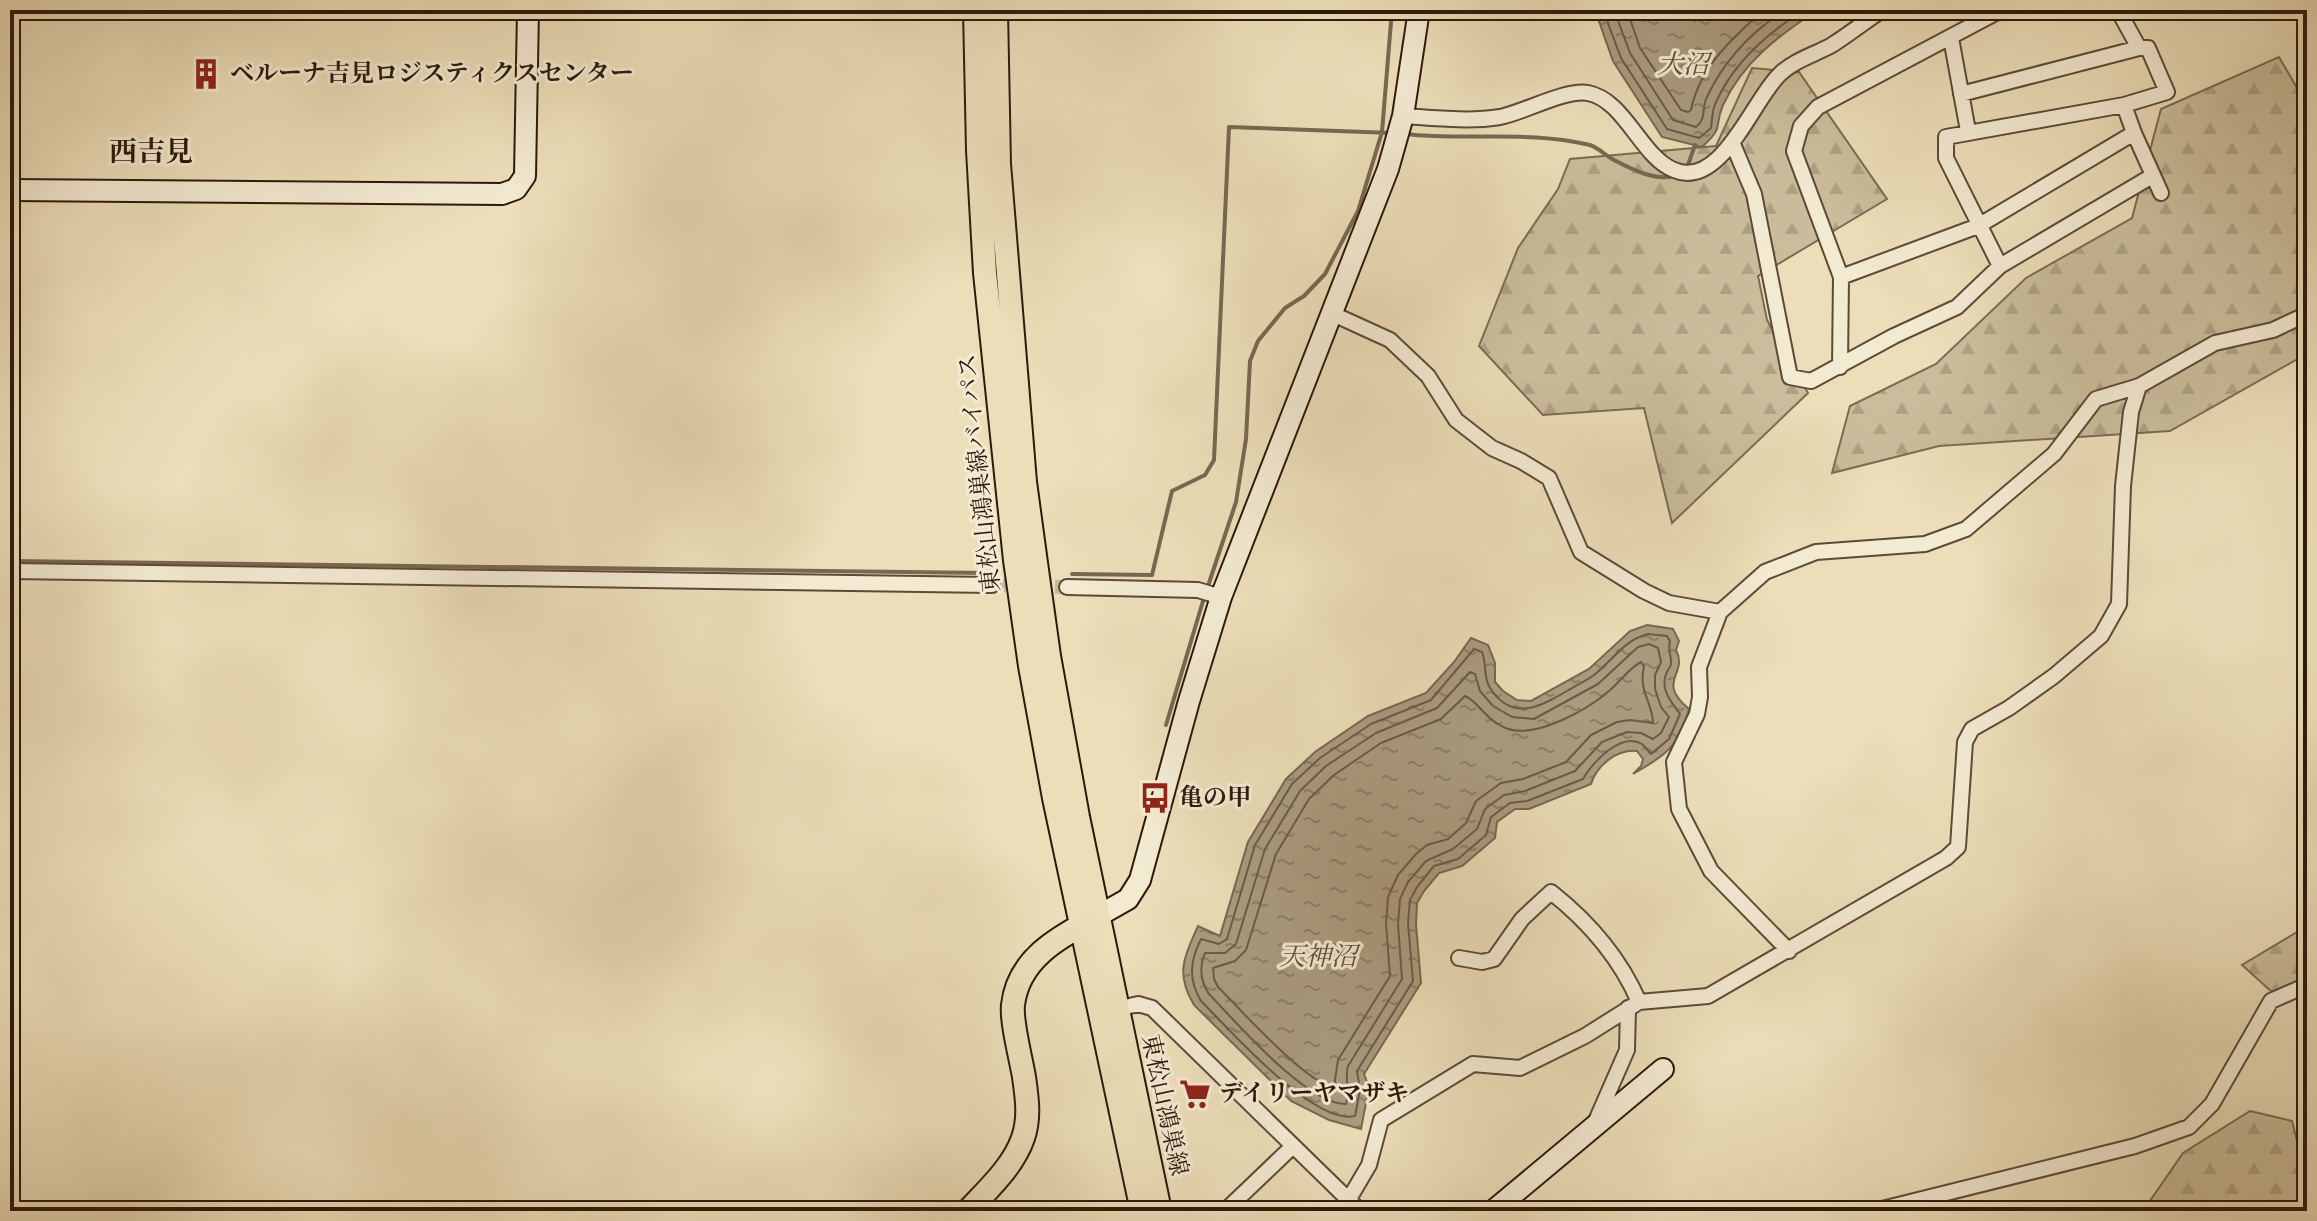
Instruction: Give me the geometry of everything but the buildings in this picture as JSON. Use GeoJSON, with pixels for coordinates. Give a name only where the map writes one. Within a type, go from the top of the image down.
{"type":"FeatureCollection","features":[{"type":"Feature","properties":{"kind":"main road","name":"東松山鴻巣線バイパス"},"geometry":{"type":"LineString","coordinates":[[975,10],[985,273],[1015,560],[1051,783],[1090,920]]}},
{"type":"Feature","properties":{"kind":"main road","name":"東松山鴻巣線バイパス"},"geometry":{"type":"LineString","coordinates":[[996,10],[999,164],[1025,482],[1090,920]]}},
{"type":"Feature","properties":{"kind":"main road","name":"東松山鴻巣線"},"geometry":{"type":"LineString","coordinates":[[1090,920],[1117,1009],[1160,1211]]}},
{"type":"Feature","properties":{"kind":"main road","name":"東松山鴻巣線"},"geometry":{"type":"LineString","coordinates":[[1090,920],[1142,1211]]}},
{"type":"Feature","properties":{"kind":"main road"},"geometry":{"type":"LineString","coordinates":[[968,1211],[1015,1156],[1025,1128],[1027,1097],[1012,1006],[1022,975],[1041,950],[1090,920]]}},
{"type":"Feature","properties":{"kind":"street"},"geometry":{"type":"LineString","coordinates":[[10,190],[502,194],[516,189],[525,176],[528,10]]}},
{"type":"Feature","properties":{"kind":"street"},"geometry":{"type":"LineString","coordinates":[[1090,920],[1128,899],[1140,880],[1221,597],[1388,169],[1403,116],[1419,10]]}},
{"type":"Feature","properties":{"kind":"street"},"geometry":{"type":"LineString","coordinates":[[1403,116],[1442,119],[1499,117],[1540,106],[1562,96],[1588,93],[1609,103],[1661,161],[1674,171],[1696,173],[1713,163],[1732,142],[1779,74],[1833,44],[1882,10]]}},
{"type":"Feature","properties":{"kind":"street"},"geometry":{"type":"LineString","coordinates":[[1840,367],[1841,277],[1794,151],[1801,126],[1818,107],[2001,10]]}},
{"type":"Feature","properties":{"kind":"street"},"geometry":{"type":"LineString","coordinates":[[2118,10],[2139,48]]}},
{"type":"Feature","properties":{"kind":"street"},"geometry":{"type":"LineString","coordinates":[[1951,38],[1968,131]]}},
{"type":"Feature","properties":{"kind":"street"},"geometry":{"type":"LineString","coordinates":[[1961,94],[2139,48],[2148,48],[2167,92],[2124,105],[1946,137],[1946,158],[2000,266]]}},
{"type":"Feature","properties":{"kind":"street"},"geometry":{"type":"LineString","coordinates":[[2124,105],[2161,193]]}},
{"type":"Feature","properties":{"kind":"street"},"geometry":{"type":"LineString","coordinates":[[1841,277],[1978,226],[2134,133]]}},
{"type":"Feature","properties":{"kind":"street"},"geometry":{"type":"LineString","coordinates":[[1732,142],[1754,194],[1790,377],[1811,381],[1894,336],[1957,307],[2000,266],[2152,176]]}},
{"type":"Feature","properties":{"kind":"street"},"geometry":{"type":"LineString","coordinates":[[1333,314],[1390,340],[1428,376],[1456,420],[1492,448],[1549,478],[1581,552],[1669,603],[1720,612]]}},
{"type":"Feature","properties":{"kind":"street"},"geometry":{"type":"LineString","coordinates":[[1789,951],[1711,871],[1679,809],[1674,762],[1697,714],[1699,667],[1720,612],[1765,572],[1816,552],[1925,544],[1966,529],[2054,454],[2096,399],[2139,386],[2215,343],[2273,330],[2307,314]]}},
{"type":"Feature","properties":{"kind":"street"},"geometry":{"type":"LineString","coordinates":[[1349,1199],[1369,1165],[1381,1120],[1473,1064],[1520,1068],[1585,1036],[1634,1005],[1708,996],[1946,858],[1958,847],[1965,742],[1972,729],[2009,708],[2054,676],[2107,628],[2119,604],[2123,486],[2131,412],[2139,386]]}},
{"type":"Feature","properties":{"kind":"street"},"geometry":{"type":"LineString","coordinates":[[10,571],[992,585]]}},
{"type":"Feature","properties":{"kind":"street"},"geometry":{"type":"LineString","coordinates":[[1067,587],[1198,590],[1221,597]]}},
{"type":"Feature","properties":{"kind":"street"},"geometry":{"type":"LineString","coordinates":[[1459,958],[1482,962],[1494,959],[1522,919],[1551,892],[1569,906],[1611,950],[1631,982],[1634,1005],[1627,1050],[1591,1131]]}},
{"type":"Feature","properties":{"kind":"street"},"geometry":{"type":"LineString","coordinates":[[1874,1211],[2135,1146],[2189,1127],[2212,1104],[2271,1001],[2307,985]]}},
{"type":"Feature","properties":{"kind":"street"},"geometry":{"type":"LineString","coordinates":[[1117,1009],[1138,1004],[1152,1008],[1360,1211]]}},
{"type":"Feature","properties":{"kind":"street"},"geometry":{"type":"LineString","coordinates":[[1493,1211],[1663,1069]]}},
{"type":"Feature","properties":{"kind":"street"},"geometry":{"type":"LineString","coordinates":[[1225,1211],[1293,1146]]}},
{"type":"Feature","properties":{"kind":"green space"},"geometry":{"type":"Polygon","coordinates":[[[2279,57],[2307,105],[2307,356],[2170,431],[1939,446],[1832,473],[1850,406],[1936,364],[2026,278],[2132,218],[2161,109],[2279,57]]]}},
{"type":"Feature","properties":{"kind":"green space"},"geometry":{"type":"Polygon","coordinates":[[[1752,68],[1799,72],[1887,199],[1758,276],[1767,320],[1808,393],[1672,523],[1644,408],[1543,415],[1479,346],[1518,248],[1558,189],[1570,159],[1716,146],[1752,68]]]}},
{"type":"Feature","properties":{"kind":"green space"},"geometry":{"type":"Polygon","coordinates":[[[2307,926],[2307,977],[2272,992],[2242,965],[2307,926]]]}},
{"type":"Feature","properties":{"kind":"green space"},"geometry":{"type":"Polygon","coordinates":[[[2250,1111],[2292,1121],[2307,1180],[2307,1211],[2143,1211],[2183,1153],[2250,1111]]]}},
{"type":"Feature","properties":{"kind":"water","name":"大沼"},"geometry":{"type":"Polygon","coordinates":[[[1595,10],[1818,10],[1776,40],[1752,63],[1731,90],[1720,113],[1717,130],[1702,147],[1662,137],[1613,61],[1595,10]]]}},
{"type":"Feature","properties":{"kind":"water","name":"天神沼"},"geometry":{"type":"Polygon","coordinates":[[[1647,625],[1673,629],[1679,641],[1674,691],[1689,709],[1676,741],[1670,749],[1633,774],[1643,759],[1637,751],[1615,756],[1603,765],[1591,784],[1529,809],[1515,809],[1497,822],[1495,838],[1462,866],[1439,873],[1424,891],[1417,903],[1416,924],[1421,983],[1364,1074],[1369,1087],[1361,1129],[1329,1120],[1291,1101],[1194,1005],[1183,974],[1198,926],[1220,936],[1248,842],[1286,779],[1315,752],[1368,716],[1426,693],[1471,638],[1488,645],[1495,663],[1495,682],[1503,691],[1517,700],[1531,701],[1589,669],[1630,631],[1647,625]]]}},
{"type":"Feature","properties":{"kind":"waterway"},"geometry":{"type":"LineString","coordinates":[[1209,583],[1236,502],[1246,439],[1250,361],[1258,341],[1285,308],[1304,296],[1325,274],[1358,211],[1382,132],[1392,10]]}},
{"type":"Feature","properties":{"kind":"waterway"},"geometry":{"type":"LineString","coordinates":[[1072,574],[1152,575],[1172,491],[1205,475],[1214,460],[1229,127],[1392,133]]}},
{"type":"Feature","properties":{"kind":"waterway"},"geometry":{"type":"LineString","coordinates":[[1405,134],[1567,141],[1593,146],[1645,174],[1674,176]]}},
{"type":"Feature","properties":{"kind":"waterway"},"geometry":{"type":"LineString","coordinates":[[1685,168],[1695,145]]}},
{"type":"Feature","properties":{"kind":"waterway"},"geometry":{"type":"LineString","coordinates":[[10,561],[988,573]]}},
{"type":"Feature","properties":{"kind":"waterway"},"geometry":{"type":"LineString","coordinates":[[1166,725],[1203,601]]}},
{"type":"Feature","properties":{"kind":"waterway"},"geometry":{"type":"LineString","coordinates":[[952,1211],[965,1198]]}},
{"type":"Feature","properties":{"kind":"waterway"},"geometry":{"type":"LineString","coordinates":[[10,1205],[24,1211]]}},
{"type":"Feature","properties":{"kind":"tunnel"},"geometry":{"type":"LineString","coordinates":[[992,585],[1067,587]]}},
{"type":"Feature","properties":{"kind":"place","name":"ベルーナ吉見ロジスティクスセンター"},"geometry":{"type":"Point","coordinates":[206,74]}},
{"type":"Feature","properties":{"kind":"place","name":"亀の甲"},"geometry":{"type":"Point","coordinates":[1155,798]}},
{"type":"Feature","properties":{"kind":"place","name":"デイリーヤマザキ"},"geometry":{"type":"Point","coordinates":[1195,1094]}},
{"type":"Feature","properties":{"kind":"district","name":"西吉見"},"geometry":{"type":"Point","coordinates":[151,152]}}]}
